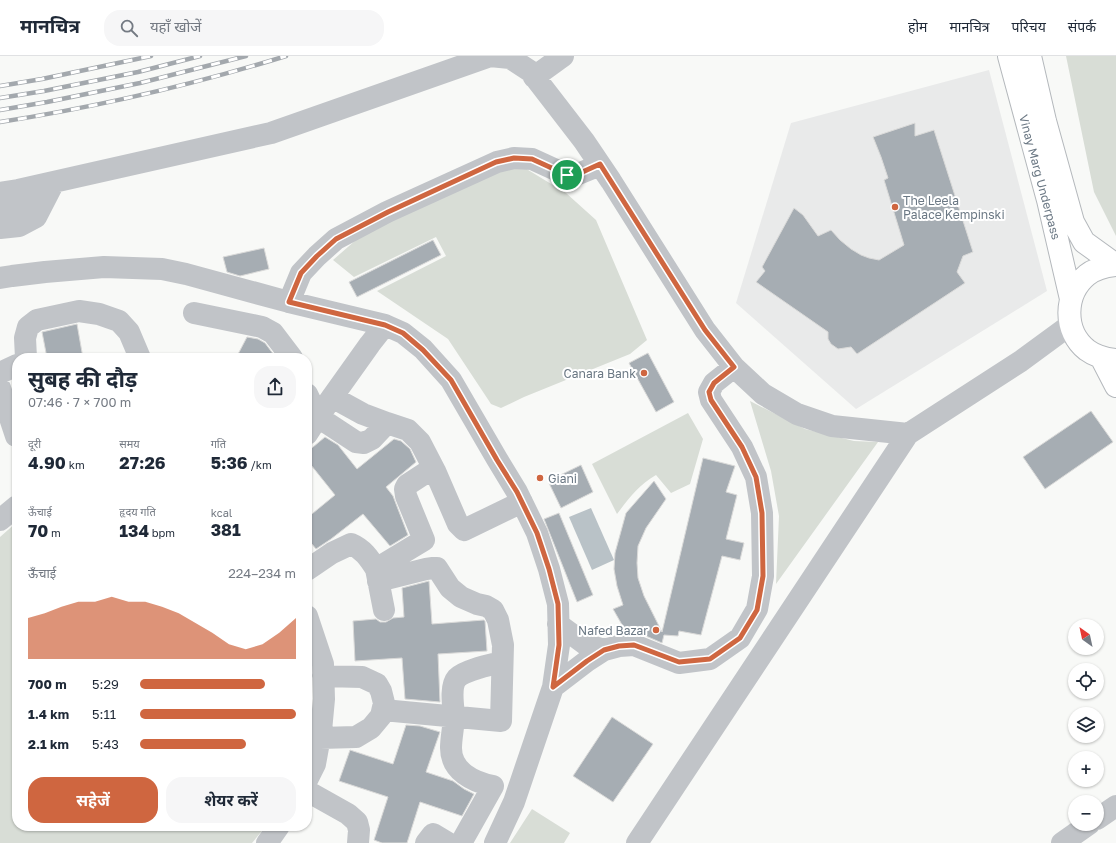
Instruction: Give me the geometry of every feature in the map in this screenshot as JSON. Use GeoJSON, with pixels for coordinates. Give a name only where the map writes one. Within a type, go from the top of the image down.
{"type":"FeatureCollection","features":[{"type":"Feature","properties":{"kind":"main road","name":"Vinay Marg Underpass"},"geometry":{"type":"LineString","coordinates":[[1009,56],[1048,200],[1071,299]]}},
{"type":"Feature","properties":{"kind":"main road","name":"Vinay Marg Underpass"},"geometry":{"type":"LineString","coordinates":[[1030,56],[1044,121],[1073,222],[1084,242],[1116,265]]}},
{"type":"Feature","properties":{"kind":"main road"},"geometry":{"type":"LineString","coordinates":[[1116,265],[1101,267],[1088,274],[1078,285],[1071,299],[1069,312],[1070,325],[1077,339],[1087,350],[1108,359],[1116,386]]}},
{"type":"Feature","properties":{"kind":"street"},"geometry":{"type":"LineString","coordinates":[[0,193],[271,133],[490,56],[510,58],[530,71],[584,141],[705,330],[734,367],[763,394],[798,414],[832,426],[908,434]]}},
{"type":"Feature","properties":{"kind":"street"},"geometry":{"type":"LineString","coordinates":[[534,77],[563,56]]}},
{"type":"Feature","properties":{"kind":"street"},"geometry":{"type":"LineString","coordinates":[[289,302],[301,273],[336,239],[388,212],[496,162],[514,158],[532,159],[567,175],[578,174],[600,164]]}},
{"type":"Feature","properties":{"kind":"street"},"geometry":{"type":"LineString","coordinates":[[0,228],[19,226],[36,217],[54,182]]}},
{"type":"Feature","properties":{"kind":"street"},"geometry":{"type":"LineString","coordinates":[[0,211],[42,205]]}},
{"type":"Feature","properties":{"kind":"street"},"geometry":{"type":"LineString","coordinates":[[0,278],[45,272],[104,267],[162,269],[385,325],[403,333],[423,350],[451,380],[522,502],[537,533],[549,569],[558,604],[559,645],[553,687],[514,802],[495,843]]}},
{"type":"Feature","properties":{"kind":"street"},"geometry":{"type":"LineString","coordinates":[[26,353],[25,338],[28,327],[37,320],[79,311],[99,314],[119,321],[129,332],[138,353]]}},
{"type":"Feature","properties":{"kind":"street"},"geometry":{"type":"LineString","coordinates":[[194,313],[262,327],[273,333],[288,353]]}},
{"type":"Feature","properties":{"kind":"street"},"geometry":{"type":"LineString","coordinates":[[385,325],[312,426],[356,442],[364,443],[372,439],[387,423]]}},
{"type":"Feature","properties":{"kind":"street"},"geometry":{"type":"LineString","coordinates":[[637,843],[908,434],[1021,361],[1070,325]]}},
{"type":"Feature","properties":{"kind":"street"},"geometry":{"type":"LineString","coordinates":[[0,373],[12,367]]}},
{"type":"Feature","properties":{"kind":"street"},"geometry":{"type":"LineString","coordinates":[[553,687],[604,650],[619,646],[634,645],[679,662],[710,659],[740,638],[757,610],[763,576],[763,560],[762,513],[756,477],[742,447],[711,400],[709,392],[714,383],[734,367]]}},
{"type":"Feature","properties":{"kind":"street"},"geometry":{"type":"LineString","coordinates":[[0,388],[8,436]]}},
{"type":"Feature","properties":{"kind":"street"},"geometry":{"type":"LineString","coordinates":[[332,397],[362,414],[408,430],[420,442],[458,524],[464,530],[522,502]]}},
{"type":"Feature","properties":{"kind":"street"},"geometry":{"type":"LineString","coordinates":[[377,575],[424,540],[406,496],[405,489],[408,485],[433,468]]}},
{"type":"Feature","properties":{"kind":"street"},"geometry":{"type":"LineString","coordinates":[[312,567],[332,553],[351,544],[358,547],[368,557],[377,575],[384,610]]}},
{"type":"Feature","properties":{"kind":"street"},"geometry":{"type":"LineString","coordinates":[[377,575],[437,568],[450,588],[461,597],[493,610],[498,620],[503,645],[500,721],[383,710]]}},
{"type":"Feature","properties":{"kind":"street"},"geometry":{"type":"LineString","coordinates":[[558,624],[585,644],[604,650]]}},
{"type":"Feature","properties":{"kind":"street"},"geometry":{"type":"LineString","coordinates":[[312,631],[323,664],[324,699],[320,738],[315,764],[312,770]]}},
{"type":"Feature","properties":{"kind":"street"},"geometry":{"type":"LineString","coordinates":[[461,843],[493,786],[473,780],[462,773],[452,758],[451,748],[454,717],[452,690],[455,680],[463,673],[502,662]]}},
{"type":"Feature","properties":{"kind":"street"},"geometry":{"type":"LineString","coordinates":[[320,738],[356,737],[370,728],[381,716],[384,703],[381,691],[377,684],[362,677],[323,676]]}},
{"type":"Feature","properties":{"kind":"street"},"geometry":{"type":"LineString","coordinates":[[312,794],[348,814],[357,822],[359,830],[358,843]]}},
{"type":"Feature","properties":{"kind":"street"},"geometry":{"type":"LineString","coordinates":[[1104,814],[1116,806]]}},
{"type":"Feature","properties":{"kind":"street"},"geometry":{"type":"LineString","coordinates":[[267,843],[275,831]]}},
{"type":"Feature","properties":{"kind":"street"},"geometry":{"type":"LineString","coordinates":[[1062,843],[1079,831]]}},
{"type":"Feature","properties":{"kind":"street"},"geometry":{"type":"LineString","coordinates":[[426,843],[433,834],[448,843]]}},
{"type":"Feature","properties":{"kind":"shaded area"},"geometry":{"type":"Polygon","coordinates":[[[1066,56],[1116,56],[1116,236],[1094,192],[1066,56]]]}},
{"type":"Feature","properties":{"kind":"shaded area","name":"The Leela Palace Kempinski"},"geometry":{"type":"Polygon","coordinates":[[[989,70],[1047,291],[856,409],[736,303],[791,123],[989,70]]]}},
{"type":"Feature","properties":{"kind":"shaded area"},"geometry":{"type":"Polygon","coordinates":[[[515,162],[566,193],[596,220],[647,340],[630,354],[524,397],[501,408],[491,404],[448,339],[377,291],[446,256],[436,237],[354,277],[333,260],[372,226],[515,162]]]}},
{"type":"Feature","properties":{"kind":"shaded area"},"geometry":{"type":"Polygon","coordinates":[[[750,401],[805,429],[854,441],[878,442],[776,584],[779,516],[771,471],[750,401]]]}},
{"type":"Feature","properties":{"kind":"shaded area"},"geometry":{"type":"Polygon","coordinates":[[[688,413],[703,439],[690,484],[671,493],[656,475],[630,497],[617,514],[592,464],[688,413]]]}},
{"type":"Feature","properties":{"kind":"shaded area"},"geometry":{"type":"Polygon","coordinates":[[[591,508],[614,560],[592,570],[569,517],[591,508]]]}},
{"type":"Feature","properties":{"kind":"shaded area"},"geometry":{"type":"Polygon","coordinates":[[[12,526],[12,831],[262,831],[252,843],[0,843],[0,537],[12,526]]]}},
{"type":"Feature","properties":{"kind":"shaded area"},"geometry":{"type":"Polygon","coordinates":[[[532,809],[570,833],[564,843],[510,843],[532,809]]]}},
{"type":"Feature","properties":{"kind":"building"},"geometry":{"type":"Polygon","coordinates":[[[915,123],[915,136],[934,130],[973,252],[963,256],[957,272],[965,283],[857,354],[851,347],[838,349],[831,344],[828,339],[828,332],[756,282],[765,271],[762,267],[794,208],[803,215],[818,236],[831,230],[851,249],[869,258],[879,260],[904,245],[884,180],[888,178],[873,137],[915,123]]]}},
{"type":"Feature","properties":{"kind":"building"},"geometry":{"type":"Polygon","coordinates":[[[433,240],[441,255],[357,297],[349,282],[433,240]]]}},
{"type":"Feature","properties":{"kind":"building"},"geometry":{"type":"Polygon","coordinates":[[[264,248],[269,269],[240,276],[227,272],[223,257],[264,248]]]}},
{"type":"Feature","properties":{"kind":"building"},"geometry":{"type":"Polygon","coordinates":[[[77,324],[82,353],[46,353],[42,332],[77,324]]]}},
{"type":"Feature","properties":{"kind":"building"},"geometry":{"type":"Polygon","coordinates":[[[247,337],[258,339],[265,343],[272,353],[239,353],[247,337]]]}},
{"type":"Feature","properties":{"kind":"building"},"geometry":{"type":"Polygon","coordinates":[[[648,353],[674,402],[656,412],[629,363],[648,353]]]}},
{"type":"Feature","properties":{"kind":"building"},"geometry":{"type":"Polygon","coordinates":[[[1091,411],[1113,442],[1045,489],[1023,457],[1091,411]]]}},
{"type":"Feature","properties":{"kind":"building"},"geometry":{"type":"Polygon","coordinates":[[[325,437],[338,445],[357,469],[394,439],[401,441],[410,449],[416,462],[386,487],[393,496],[408,535],[390,546],[363,514],[316,549],[312,544],[312,514],[335,495],[312,466],[312,448],[325,437]]]}},
{"type":"Feature","properties":{"kind":"building"},"geometry":{"type":"Polygon","coordinates":[[[703,458],[735,466],[726,492],[737,495],[726,539],[744,543],[740,560],[722,556],[701,635],[679,631],[678,636],[664,635],[662,643],[639,633],[628,633],[613,609],[623,605],[617,586],[614,569],[615,553],[626,513],[654,481],[666,499],[646,528],[638,546],[637,563],[638,578],[644,596],[662,632],[703,458]]]}},
{"type":"Feature","properties":{"kind":"building"},"geometry":{"type":"Polygon","coordinates":[[[581,465],[593,492],[561,508],[548,481],[581,465]]]}},
{"type":"Feature","properties":{"kind":"building"},"geometry":{"type":"Polygon","coordinates":[[[559,513],[593,595],[577,602],[544,519],[559,513]]]}},
{"type":"Feature","properties":{"kind":"building"},"geometry":{"type":"Polygon","coordinates":[[[429,581],[432,624],[485,621],[487,651],[438,654],[440,702],[405,699],[402,658],[355,661],[353,621],[376,619],[380,622],[386,622],[393,618],[404,617],[402,588],[429,581]]]}},
{"type":"Feature","properties":{"kind":"building"},"geometry":{"type":"Polygon","coordinates":[[[612,717],[653,744],[613,802],[573,776],[612,717]]]}},
{"type":"Feature","properties":{"kind":"building"},"geometry":{"type":"Polygon","coordinates":[[[406,725],[420,726],[440,732],[426,772],[453,781],[474,794],[462,816],[420,802],[407,843],[382,843],[374,840],[388,797],[339,781],[350,750],[393,764],[406,725]]]}},
{"type":"Feature","properties":{"kind":"railway"},"geometry":{"type":"LineString","coordinates":[[0,86],[42,79],[151,56]]}},
{"type":"Feature","properties":{"kind":"railway"},"geometry":{"type":"LineString","coordinates":[[0,98],[44,91],[138,72],[200,56]]}},
{"type":"Feature","properties":{"kind":"railway"},"geometry":{"type":"LineString","coordinates":[[0,110],[140,83],[246,56]]}},
{"type":"Feature","properties":{"kind":"railway"},"geometry":{"type":"LineString","coordinates":[[0,122],[108,102],[180,86],[286,56]]}},
{"type":"Feature","properties":{"kind":"place","name":"The Leela Palace Kempinski"},"geometry":{"type":"Point","coordinates":[895,207]}},
{"type":"Feature","properties":{"kind":"place","name":"Canara Bank"},"geometry":{"type":"Point","coordinates":[644,373]}},
{"type":"Feature","properties":{"kind":"place","name":"Giani"},"geometry":{"type":"Point","coordinates":[540,478]}},
{"type":"Feature","properties":{"kind":"place","name":"Nafed Bazar"},"geometry":{"type":"Point","coordinates":[656,630]}},
{"type":"Feature","properties":{"kind":"route"},"geometry":{"type":"LineString","coordinates":[[514,158],[532,159],[555,171],[567,175],[578,174],[600,164],[705,330],[734,367],[714,383],[709,392],[711,400],[721,417],[742,447],[756,477],[762,513],[763,576],[757,610],[740,638],[710,659],[679,662],[634,645],[619,646],[604,650],[553,687],[559,645],[558,604],[549,569],[537,533],[517,492],[451,380],[423,350],[403,333],[385,325],[289,302],[301,273],[336,239],[388,212],[496,162],[514,158]]}}]}
